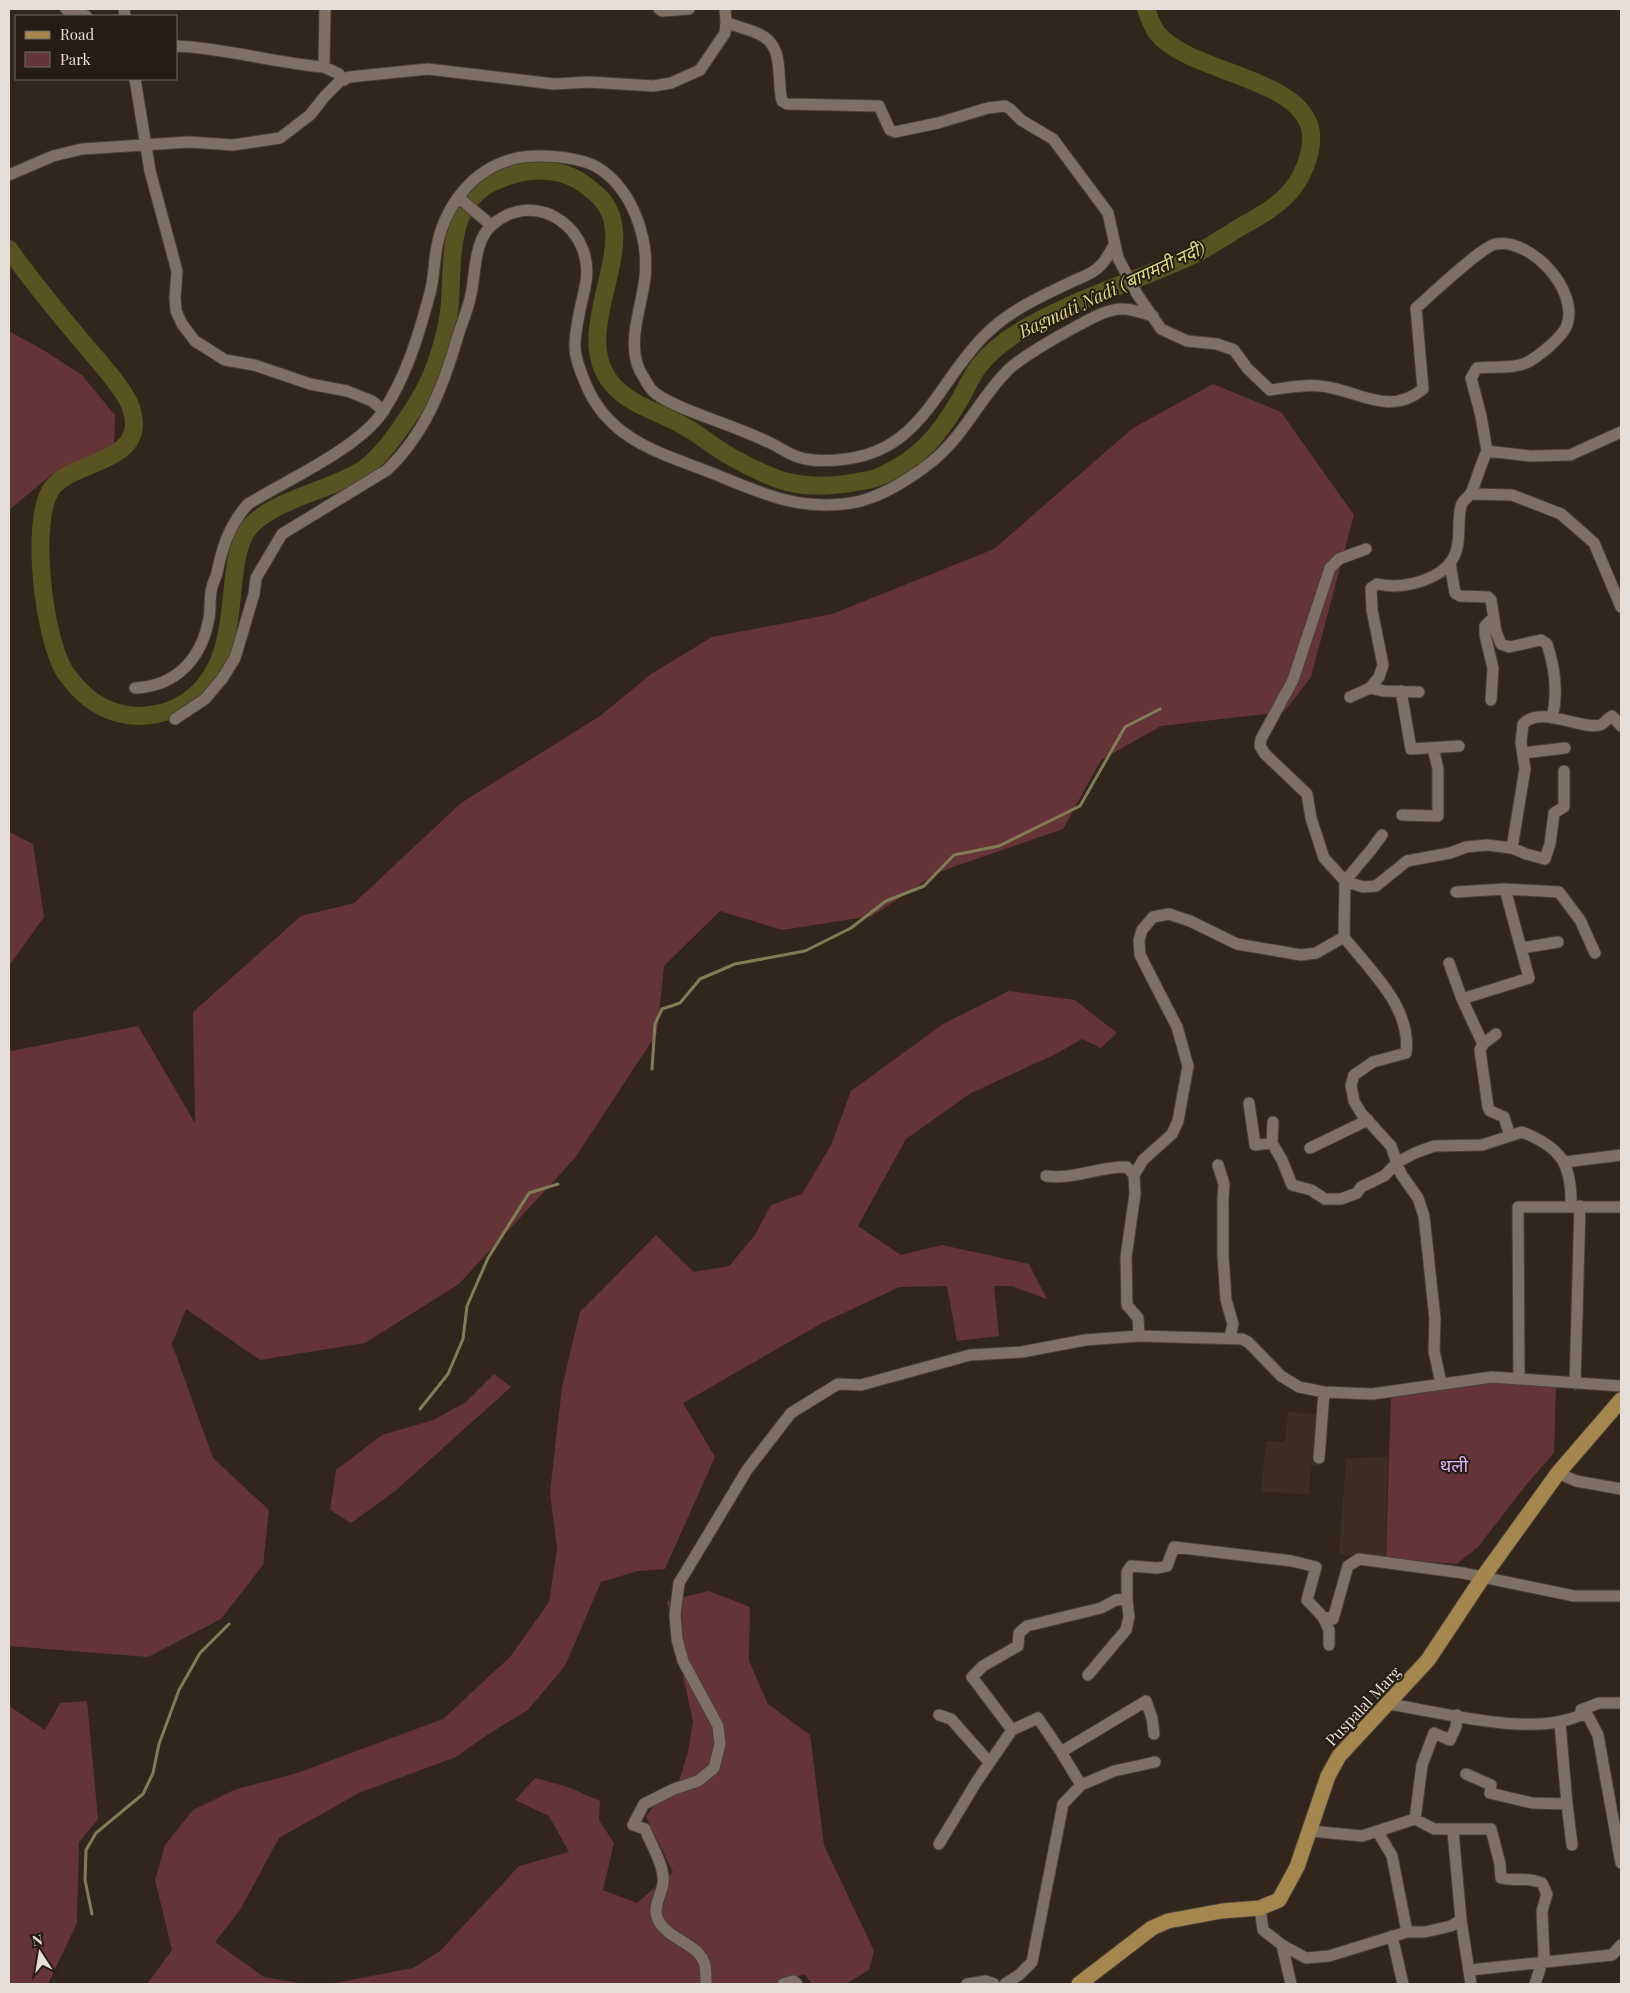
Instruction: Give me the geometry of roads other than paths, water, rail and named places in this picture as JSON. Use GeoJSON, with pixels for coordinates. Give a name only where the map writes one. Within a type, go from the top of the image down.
{"type":"FeatureCollection","features":[{"type":"Feature","properties":{"kind":"main road","name":"Puspalal Marg"},"geometry":{"type":"LineString","coordinates":[[1079,1984],[1152,1928],[1168,1921],[1222,1911],[1260,1908],[1279,1900],[1297,1868],[1328,1776],[1339,1756],[1428,1660],[1483,1577],[1558,1473],[1621,1400]]}},
{"type":"Feature","properties":{"kind":"street"},"geometry":{"type":"LineString","coordinates":[[66,9],[83,15]]}},
{"type":"Feature","properties":{"kind":"street"},"geometry":{"type":"LineString","coordinates":[[324,68],[325,9]]}},
{"type":"Feature","properties":{"kind":"street"},"geometry":{"type":"LineString","coordinates":[[658,9],[662,11],[689,9]]}},
{"type":"Feature","properties":{"kind":"street"},"geometry":{"type":"LineString","coordinates":[[9,175],[68,152],[145,144],[189,142],[233,145],[280,138],[310,115],[325,96],[349,77],[428,68],[554,84],[589,82],[653,86],[671,83],[700,70],[725,33],[725,9]]}},
{"type":"Feature","properties":{"kind":"street"},"geometry":{"type":"LineString","coordinates":[[726,22],[758,33],[772,45],[780,66],[780,93],[782,101],[787,104],[878,106],[890,130],[895,132],[938,123],[988,108],[1005,106],[1010,109],[1022,120],[1053,139],[1108,213],[1118,258],[1137,294],[1161,329],[1175,337],[1217,344],[1234,350],[1247,368],[1270,390],[1299,386],[1322,386],[1378,401],[1398,402],[1414,397],[1423,389],[1416,308],[1469,262],[1495,244],[1517,245],[1542,262],[1563,286],[1570,305],[1567,326],[1544,352],[1524,364],[1477,368],[1471,378],[1481,416],[1487,451],[1472,494],[1465,499],[1461,506],[1460,534],[1456,552],[1450,563],[1440,572],[1415,584],[1386,586],[1377,584],[1371,588],[1372,610],[1383,665],[1379,677],[1370,688],[1350,697]]}},
{"type":"Feature","properties":{"kind":"street"},"geometry":{"type":"LineString","coordinates":[[178,46],[201,47],[267,60],[324,68],[339,74],[344,80]]}},
{"type":"Feature","properties":{"kind":"street"},"geometry":{"type":"LineString","coordinates":[[135,80],[150,171],[177,271],[176,312],[182,324],[195,340],[225,360],[254,366],[310,384],[354,393],[372,401],[384,411]]}},
{"type":"Feature","properties":{"kind":"street"},"geometry":{"type":"LineString","coordinates":[[135,688],[152,687],[168,681],[182,672],[200,649],[209,619],[211,589],[217,575],[218,563],[225,541],[238,516],[248,504],[368,431],[384,411],[409,360],[431,290],[440,238],[450,206],[478,176],[498,164],[517,158],[551,157],[576,160],[599,168],[618,188],[636,213],[644,243],[645,276],[636,320],[635,340],[638,368],[652,391],[681,406],[766,441],[800,458],[828,461],[871,454],[889,445],[911,430],[964,358],[996,324],[1017,308],[1084,276],[1100,266],[1114,245]]}},
{"type":"Feature","properties":{"kind":"street"},"geometry":{"type":"LineString","coordinates":[[458,198],[489,224]]}},
{"type":"Feature","properties":{"kind":"street"},"geometry":{"type":"LineString","coordinates":[[175,720],[205,698],[222,679],[234,658],[254,594],[256,578],[282,534],[387,470],[402,457],[433,406],[446,377],[470,302],[476,274],[478,248],[489,224],[511,214],[534,211],[567,225],[579,237],[586,256],[589,273],[578,318],[575,348],[582,375],[594,402],[612,424],[638,442],[678,462],[780,501],[803,505],[842,504],[868,500],[910,477],[952,443],[980,403],[1010,368],[1074,328],[1102,313],[1123,308],[1153,316]]}},
{"type":"Feature","properties":{"kind":"street"},"geometry":{"type":"LineString","coordinates":[[1487,451],[1531,456],[1570,455],[1621,432]]}},
{"type":"Feature","properties":{"kind":"street"},"geometry":{"type":"LineString","coordinates":[[1472,494],[1512,495],[1561,514],[1594,544],[1621,607]]}},
{"type":"Feature","properties":{"kind":"street"},"geometry":{"type":"LineString","coordinates":[[1366,549],[1339,559],[1330,568],[1293,680],[1261,739],[1260,746],[1265,754],[1307,794],[1311,818],[1324,858],[1344,881],[1363,888],[1376,886],[1407,862],[1487,845],[1512,848],[1541,859],[1547,857],[1554,813],[1564,807],[1564,771]]}},
{"type":"Feature","properties":{"kind":"street"},"geometry":{"type":"LineString","coordinates":[[1450,563],[1455,593],[1460,596],[1488,598],[1491,600],[1493,618],[1501,644],[1509,647],[1541,640],[1548,644],[1553,662],[1556,697],[1552,718]]}},
{"type":"Feature","properties":{"kind":"street"},"geometry":{"type":"LineString","coordinates":[[1491,700],[1493,668],[1484,636],[1484,626],[1493,618]]}},
{"type":"Feature","properties":{"kind":"street"},"geometry":{"type":"LineString","coordinates":[[1370,688],[1384,691],[1419,692]]}},
{"type":"Feature","properties":{"kind":"street"},"geometry":{"type":"LineString","coordinates":[[1401,691],[1411,749],[1459,746]]}},
{"type":"Feature","properties":{"kind":"street"},"geometry":{"type":"LineString","coordinates":[[1512,848],[1525,769],[1521,742],[1522,724],[1534,718],[1552,718],[1597,726],[1606,722],[1612,716],[1621,726]]}},
{"type":"Feature","properties":{"kind":"street"},"geometry":{"type":"LineString","coordinates":[[1402,815],[1438,816],[1438,769],[1432,748]]}},
{"type":"Feature","properties":{"kind":"street"},"geometry":{"type":"LineString","coordinates":[[1523,753],[1565,748]]}},
{"type":"Feature","properties":{"kind":"street"},"geometry":{"type":"LineString","coordinates":[[1382,834],[1371,850],[1344,881],[1344,937],[1396,1005],[1406,1027],[1406,1053],[1373,1062],[1354,1076],[1351,1085],[1354,1101],[1391,1146],[1401,1174],[1418,1198],[1424,1216],[1435,1319],[1434,1351],[1441,1383]]}},
{"type":"Feature","properties":{"kind":"street"},"geometry":{"type":"LineString","coordinates":[[1456,892],[1505,889],[1559,892],[1580,920],[1595,953]]}},
{"type":"Feature","properties":{"kind":"street"},"geometry":{"type":"LineString","coordinates":[[1462,999],[1529,978],[1505,889]]}},
{"type":"Feature","properties":{"kind":"street"},"geometry":{"type":"LineString","coordinates":[[1139,1336],[1138,1318],[1127,1305],[1126,1272],[1131,1213],[1135,1194],[1134,1175],[1143,1160],[1172,1134],[1178,1121],[1188,1066],[1177,1028],[1140,955],[1139,940],[1142,930],[1153,917],[1169,914],[1190,921],[1237,944],[1301,955],[1316,953],[1344,937]]}},
{"type":"Feature","properties":{"kind":"street"},"geometry":{"type":"LineString","coordinates":[[1522,948],[1558,942]]}},
{"type":"Feature","properties":{"kind":"street"},"geometry":{"type":"LineString","coordinates":[[1449,962],[1462,999],[1483,1044]]}},
{"type":"Feature","properties":{"kind":"street"},"geometry":{"type":"LineString","coordinates":[[1496,1034],[1483,1044],[1480,1050],[1488,1107],[1490,1111],[1504,1117],[1510,1136]]}},
{"type":"Feature","properties":{"kind":"street"},"geometry":{"type":"LineString","coordinates":[[1249,1103],[1255,1146],[1272,1143]]}},
{"type":"Feature","properties":{"kind":"street"},"geometry":{"type":"LineString","coordinates":[[1310,1148],[1368,1120]]}},
{"type":"Feature","properties":{"kind":"street"},"geometry":{"type":"LineString","coordinates":[[1273,1122],[1272,1143],[1282,1160],[1292,1185],[1311,1190],[1325,1199],[1341,1199],[1357,1193],[1361,1187],[1384,1176],[1398,1162],[1414,1153],[1434,1146],[1482,1145],[1522,1132],[1538,1138],[1557,1152],[1565,1162],[1571,1179],[1576,1206],[1575,1384]]}},
{"type":"Feature","properties":{"kind":"street"},"geometry":{"type":"LineString","coordinates":[[1565,1162],[1621,1155]]}},
{"type":"Feature","properties":{"kind":"street"},"geometry":{"type":"LineString","coordinates":[[1218,1165],[1224,1184],[1223,1254],[1226,1300],[1233,1330],[1230,1337]]}},
{"type":"Feature","properties":{"kind":"street"},"geometry":{"type":"LineString","coordinates":[[1046,1176],[1056,1177],[1112,1166],[1127,1167],[1134,1175]]}},
{"type":"Feature","properties":{"kind":"street"},"geometry":{"type":"LineString","coordinates":[[1519,1378],[1518,1206],[1621,1207]]}},
{"type":"Feature","properties":{"kind":"street"},"geometry":{"type":"LineString","coordinates":[[706,1984],[705,1965],[701,1956],[664,1927],[657,1916],[658,1899],[663,1884],[662,1870],[645,1829],[633,1825],[644,1804],[648,1801],[698,1781],[714,1768],[720,1744],[718,1726],[683,1661],[677,1639],[675,1615],[680,1583],[747,1470],[791,1413],[838,1384],[861,1385],[970,1355],[1022,1352],[1085,1340],[1139,1336],[1230,1337],[1248,1342],[1281,1376],[1293,1383],[1324,1392],[1372,1394],[1404,1391],[1441,1383],[1492,1377],[1621,1386]]}},
{"type":"Feature","properties":{"kind":"street"},"geometry":{"type":"LineString","coordinates":[[1319,1458],[1324,1392]]}},
{"type":"Feature","properties":{"kind":"street"},"geometry":{"type":"LineString","coordinates":[[1558,1473],[1576,1481],[1621,1489]]}},
{"type":"Feature","properties":{"kind":"street"},"geometry":{"type":"LineString","coordinates":[[1088,1675],[1126,1630],[1129,1617],[1127,1572],[1131,1566],[1157,1568],[1167,1566],[1174,1547],[1292,1560],[1316,1567],[1307,1600],[1323,1617],[1330,1630],[1329,1645]]}},
{"type":"Feature","properties":{"kind":"street"},"geometry":{"type":"LineString","coordinates":[[1323,1617],[1333,1619],[1348,1566],[1359,1559],[1483,1577],[1574,1596],[1620,1596]]}},
{"type":"Feature","properties":{"kind":"street"},"geometry":{"type":"LineString","coordinates":[[1012,1730],[972,1676],[983,1666],[1018,1646],[1019,1632],[1027,1626],[1101,1608],[1116,1600],[1127,1599]]}},
{"type":"Feature","properties":{"kind":"street"},"geometry":{"type":"LineString","coordinates":[[1060,1752],[1146,1701],[1152,1718],[1154,1734]]}},
{"type":"Feature","properties":{"kind":"street"},"geometry":{"type":"LineString","coordinates":[[1581,1715],[1581,1710],[1599,1702],[1621,1703]]}},
{"type":"Feature","properties":{"kind":"street"},"geometry":{"type":"LineString","coordinates":[[1388,1704],[1512,1724],[1560,1723],[1581,1715],[1588,1716],[1598,1735],[1621,1863]]}},
{"type":"Feature","properties":{"kind":"street"},"geometry":{"type":"LineString","coordinates":[[939,1715],[951,1719],[989,1762]]}},
{"type":"Feature","properties":{"kind":"street"},"geometry":{"type":"LineString","coordinates":[[1415,1819],[1422,1765],[1434,1733],[1450,1740],[1456,1727],[1457,1715]]}},
{"type":"Feature","properties":{"kind":"street"},"geometry":{"type":"LineString","coordinates":[[939,1844],[989,1762],[1012,1730],[1038,1718],[1081,1785]]}},
{"type":"Feature","properties":{"kind":"street"},"geometry":{"type":"LineString","coordinates":[[1560,1723],[1572,1845]]}},
{"type":"Feature","properties":{"kind":"street"},"geometry":{"type":"LineString","coordinates":[[1004,1984],[1018,1975],[1032,1962],[1063,1804],[1081,1785],[1114,1771],[1155,1762]]}},
{"type":"Feature","properties":{"kind":"street"},"geometry":{"type":"LineString","coordinates":[[1466,1774],[1491,1785],[1490,1793],[1532,1803],[1567,1804]]}},
{"type":"Feature","properties":{"kind":"street"},"geometry":{"type":"LineString","coordinates":[[1310,1831],[1362,1836],[1415,1819]]}},
{"type":"Feature","properties":{"kind":"street"},"geometry":{"type":"LineString","coordinates":[[1415,1819],[1429,1828],[1453,1831],[1491,1830],[1500,1864],[1501,1878],[1509,1880],[1532,1879],[1542,1883],[1548,1894],[1542,1911],[1544,1956],[1535,1984]]}},
{"type":"Feature","properties":{"kind":"street"},"geometry":{"type":"LineString","coordinates":[[1453,1831],[1461,1920],[1471,1984]]}},
{"type":"Feature","properties":{"kind":"street"},"geometry":{"type":"LineString","coordinates":[[1380,1834],[1392,1856],[1407,1932]]}},
{"type":"Feature","properties":{"kind":"street"},"geometry":{"type":"LineString","coordinates":[[1260,1908],[1262,1930],[1282,1946],[1306,1958],[1329,1956],[1407,1932],[1425,1932],[1451,1926],[1461,1920]]}},
{"type":"Feature","properties":{"kind":"street"},"geometry":{"type":"LineString","coordinates":[[1392,1936],[1403,1984]]}},
{"type":"Feature","properties":{"kind":"street"},"geometry":{"type":"LineString","coordinates":[[1470,1970],[1612,1955],[1621,1945]]}},
{"type":"Feature","properties":{"kind":"street"},"geometry":{"type":"LineString","coordinates":[[1282,1946],[1291,1984]]}},
{"type":"Feature","properties":{"kind":"street"},"geometry":{"type":"LineString","coordinates":[[783,1984],[793,1981],[797,1984]]}},
{"type":"Feature","properties":{"kind":"street"},"geometry":{"type":"LineString","coordinates":[[967,1984],[986,1981],[994,1984]]}},
{"type":"Feature","properties":{"kind":"waterway","name":"Bagmati Nadi (बागमती नदी)"},"geometry":{"type":"LineString","coordinates":[[9,249],[46,298],[118,385],[130,404],[134,421],[131,437],[124,447],[113,455],[61,479],[52,488],[45,504],[41,526],[42,580],[51,634],[57,656],[65,672],[76,686],[102,707],[118,713],[131,715],[158,714],[171,710],[189,700],[213,674],[225,641],[237,558],[240,544],[246,532],[269,511],[352,476],[365,468],[374,461],[392,440],[417,403],[433,372],[445,332],[450,303],[455,235],[467,204],[478,192],[493,182],[512,175],[532,171],[553,172],[572,177],[583,183],[594,192],[609,211],[614,233],[612,258],[597,337],[600,362],[612,384],[627,397],[645,408],[688,428],[745,464],[775,478],[804,485],[820,486],[873,479],[908,461],[936,435],[962,397],[979,366],[998,346],[1009,338],[1069,306],[1201,251],[1260,216],[1282,200],[1297,182],[1305,167],[1311,141],[1311,133],[1304,114],[1289,100],[1268,88],[1194,58],[1173,47],[1155,31],[1146,9]]}},
{"type":"Feature","properties":{"kind":"waterway"},"geometry":{"type":"LineString","coordinates":[[652,1069],[655,1024],[662,1009],[680,1003],[700,979],[735,964],[805,951],[851,928],[886,901],[924,886],[954,855],[999,846],[1080,806],[1125,727],[1160,709]]}},
{"type":"Feature","properties":{"kind":"waterway"},"geometry":{"type":"LineString","coordinates":[[420,1409],[448,1374],[463,1339],[467,1306],[488,1258],[529,1193],[558,1184]]}},
{"type":"Feature","properties":{"kind":"waterway"},"geometry":{"type":"LineString","coordinates":[[92,1914],[85,1880],[86,1850],[96,1833],[143,1794],[153,1773],[159,1744],[179,1690],[200,1653],[229,1624]]}},
{"type":"Feature","properties":{"kind":"district","name":"थली"},"geometry":{"type":"Point","coordinates":[1454,1466]}}]}
